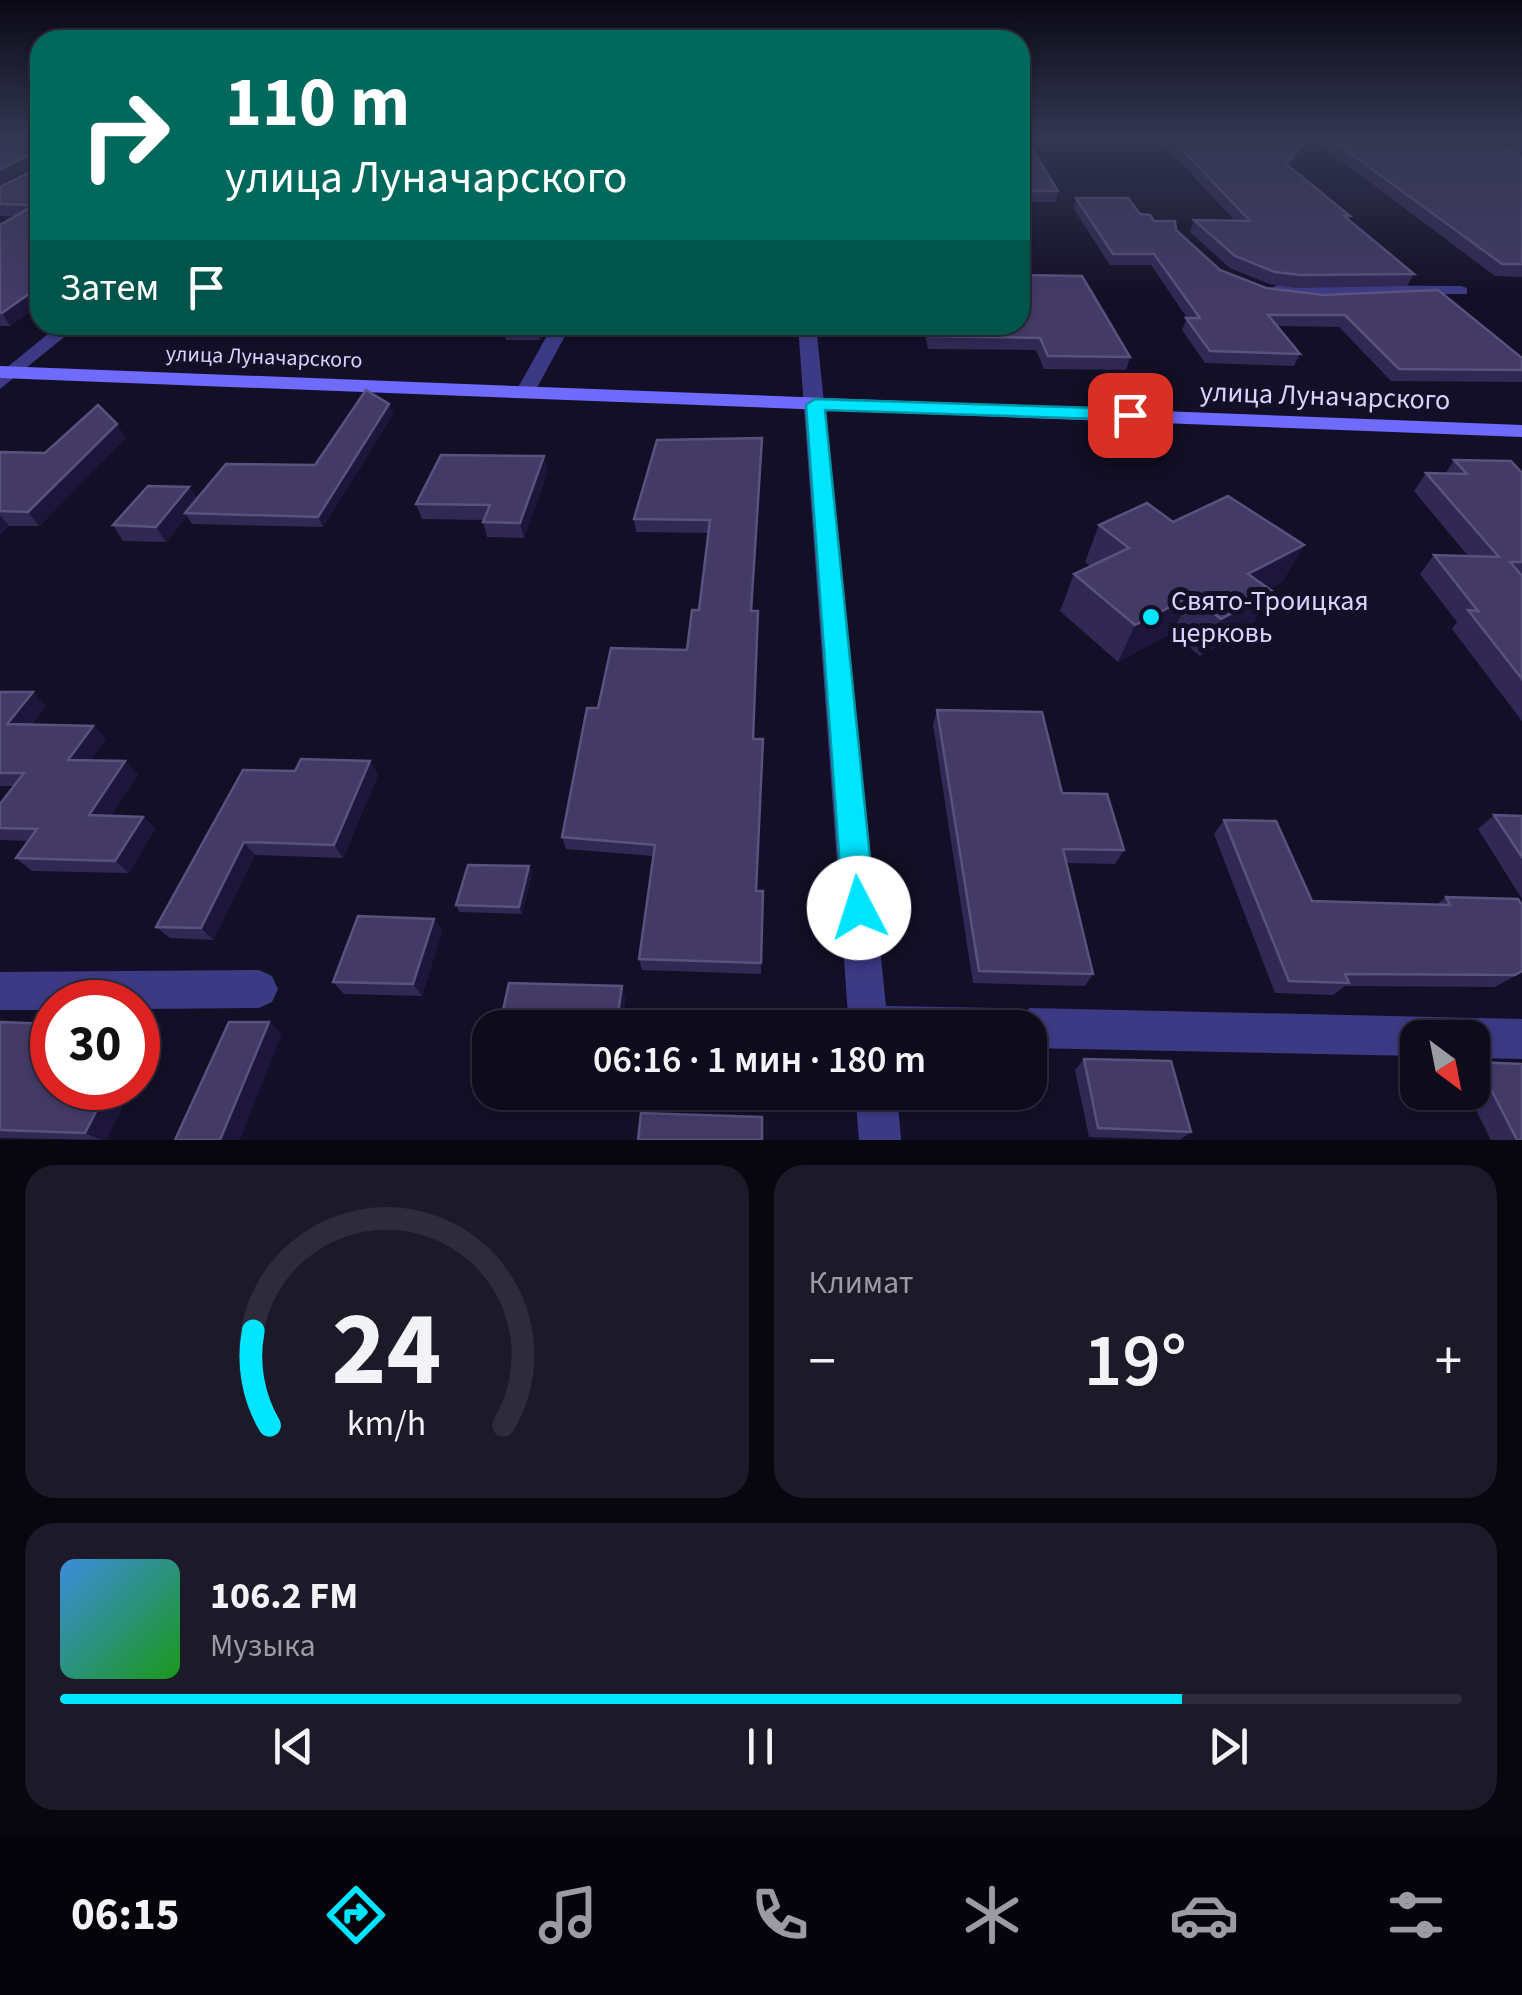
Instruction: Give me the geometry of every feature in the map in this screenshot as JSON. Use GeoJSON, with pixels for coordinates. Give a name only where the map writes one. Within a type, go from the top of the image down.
{"type":"FeatureCollection","features":[{"type":"Feature","properties":{"kind":"main road","name":"улица Луначарского"},"geometry":{"type":"LineString","coordinates":[[5,376],[526,391],[1522,431]]}},
{"type":"Feature","properties":{"kind":"street"},"geometry":{"type":"LineString","coordinates":[[1257,288],[1308,293],[1462,291]]}},
{"type":"Feature","properties":{"kind":"street"},"geometry":{"type":"LineString","coordinates":[[5,376],[57,335]]}},
{"type":"Feature","properties":{"kind":"street"},"geometry":{"type":"LineString","coordinates":[[526,391],[557,335]]}},
{"type":"Feature","properties":{"kind":"street"},"geometry":{"type":"LineString","coordinates":[[808,335],[868,1010]]}},
{"type":"Feature","properties":{"kind":"street"},"geometry":{"type":"LineString","coordinates":[[0,991],[259,989]]}},
{"type":"Feature","properties":{"kind":"street"},"geometry":{"type":"LineString","coordinates":[[1047,1028],[1522,1038]]}},
{"type":"Feature","properties":{"kind":"street"},"geometry":{"type":"LineString","coordinates":[[878,1110],[880,1140]]}},
{"type":"Feature","properties":{"kind":"building"},"geometry":{"type":"Polygon","coordinates":[[[0,190],[30,190],[30,205],[0,204],[0,190]]]}},
{"type":"Feature","properties":{"kind":"building"},"geometry":{"type":"Polygon","coordinates":[[[1221,190],[1318,190],[1414,274],[1275,272],[1235,256],[1194,220],[1250,221],[1221,190]]]}},
{"type":"Feature","properties":{"kind":"building"},"geometry":{"type":"Polygon","coordinates":[[[1401,190],[1522,190],[1522,264],[1502,264],[1401,190]]]}},
{"type":"Feature","properties":{"kind":"building"},"geometry":{"type":"Polygon","coordinates":[[[1076,198],[1128,198],[1140,214],[1150,215],[1154,221],[1175,221],[1176,230],[1220,270],[1266,288],[1323,295],[1438,290],[1522,358],[1522,370],[1399,369],[1345,315],[1268,315],[1300,354],[1210,351],[1186,318],[1200,318],[1154,254],[1113,254],[1076,198]]]}},
{"type":"Feature","properties":{"kind":"building"},"geometry":{"type":"Polygon","coordinates":[[[30,207],[30,293],[2,313],[0,313],[0,225],[30,207]]]}},
{"type":"Feature","properties":{"kind":"building"},"geometry":{"type":"Polygon","coordinates":[[[1030,275],[1082,276],[1130,357],[1048,356],[1040,338],[930,336],[1030,335],[1030,275]]]}},
{"type":"Feature","properties":{"kind":"building"},"geometry":{"type":"Polygon","coordinates":[[[366,390],[389,404],[318,517],[185,513],[226,464],[315,465],[366,390]]]}},
{"type":"Feature","properties":{"kind":"building"},"geometry":{"type":"Polygon","coordinates":[[[98,405],[117,424],[28,512],[0,511],[0,452],[45,453],[98,405]]]}},
{"type":"Feature","properties":{"kind":"building"},"geometry":{"type":"Polygon","coordinates":[[[762,438],[751,611],[758,611],[753,739],[763,739],[756,891],[763,891],[761,963],[639,959],[655,845],[562,837],[587,708],[598,708],[611,648],[687,650],[692,610],[699,610],[710,520],[634,519],[657,440],[762,438]]]}},
{"type":"Feature","properties":{"kind":"building"},"geometry":{"type":"Polygon","coordinates":[[[441,455],[544,456],[520,523],[483,522],[490,505],[416,504],[441,455]]]}},
{"type":"Feature","properties":{"kind":"building"},"geometry":{"type":"Polygon","coordinates":[[[1454,460],[1511,461],[1522,473],[1522,562],[1510,562],[1522,576],[1522,679],[1468,610],[1478,611],[1434,555],[1499,557],[1426,473],[1467,474],[1454,460]]]}},
{"type":"Feature","properties":{"kind":"building"},"geometry":{"type":"Polygon","coordinates":[[[148,486],[189,487],[156,527],[113,525],[148,486]]]}},
{"type":"Feature","properties":{"kind":"building"},"geometry":{"type":"Polygon","coordinates":[[[1228,496],[1304,545],[1248,574],[1272,591],[1221,619],[1191,596],[1135,625],[1074,574],[1129,548],[1099,525],[1147,503],[1173,522],[1228,496]]]}},
{"type":"Feature","properties":{"kind":"building"},"geometry":{"type":"Polygon","coordinates":[[[0,692],[33,692],[7,724],[93,726],[68,760],[125,761],[89,815],[143,817],[115,861],[16,858],[37,829],[0,828],[0,804],[24,773],[0,773],[0,692]]]}},
{"type":"Feature","properties":{"kind":"building"},"geometry":{"type":"Polygon","coordinates":[[[937,710],[1042,712],[1062,793],[1107,794],[1124,850],[1063,849],[1093,974],[979,971],[937,710]]]}},
{"type":"Feature","properties":{"kind":"building"},"geometry":{"type":"Polygon","coordinates":[[[301,759],[370,761],[334,845],[244,842],[201,928],[156,927],[243,770],[295,771],[301,759]]]}},
{"type":"Feature","properties":{"kind":"building"},"geometry":{"type":"Polygon","coordinates":[[[1494,815],[1522,816],[1522,857],[1494,815]]]}},
{"type":"Feature","properties":{"kind":"building"},"geometry":{"type":"Polygon","coordinates":[[[1224,820],[1276,821],[1312,901],[1450,905],[1446,897],[1518,899],[1522,905],[1522,971],[1515,975],[1345,974],[1349,983],[1289,981],[1224,820]]]}},
{"type":"Feature","properties":{"kind":"building"},"geometry":{"type":"Polygon","coordinates":[[[468,865],[529,866],[519,907],[456,905],[468,865]]]}},
{"type":"Feature","properties":{"kind":"building"},"geometry":{"type":"Polygon","coordinates":[[[358,916],[434,919],[413,984],[333,982],[358,916]]]}},
{"type":"Feature","properties":{"kind":"building"},"geometry":{"type":"Polygon","coordinates":[[[509,983],[622,986],[619,1010],[503,1010],[509,983]]]}},
{"type":"Feature","properties":{"kind":"building"},"geometry":{"type":"Polygon","coordinates":[[[0,1022],[30,1023],[30,1110],[97,1110],[85,1133],[0,1130],[0,1022]]]}},
{"type":"Feature","properties":{"kind":"building"},"geometry":{"type":"Polygon","coordinates":[[[229,1022],[269,1022],[220,1140],[175,1140],[229,1022]]]}},
{"type":"Feature","properties":{"kind":"building"},"geometry":{"type":"Polygon","coordinates":[[[1084,1059],[1171,1061],[1191,1132],[1098,1128],[1084,1059]]]}},
{"type":"Feature","properties":{"kind":"building"},"geometry":{"type":"Polygon","coordinates":[[[1490,1063],[1522,1064],[1522,1140],[1517,1140],[1490,1087],[1490,1063]]]}},
{"type":"Feature","properties":{"kind":"building"},"geometry":{"type":"Polygon","coordinates":[[[641,1113],[762,1117],[762,1140],[638,1140],[641,1113]]]}},
{"type":"Feature","properties":{"kind":"place","name":"Свято-Троицкая церковь"},"geometry":{"type":"Point","coordinates":[1151,617]}},
{"type":"Feature","properties":{"kind":"route"},"geometry":{"type":"LineString","coordinates":[[859,908],[815,405],[1130,415]]}}]}
